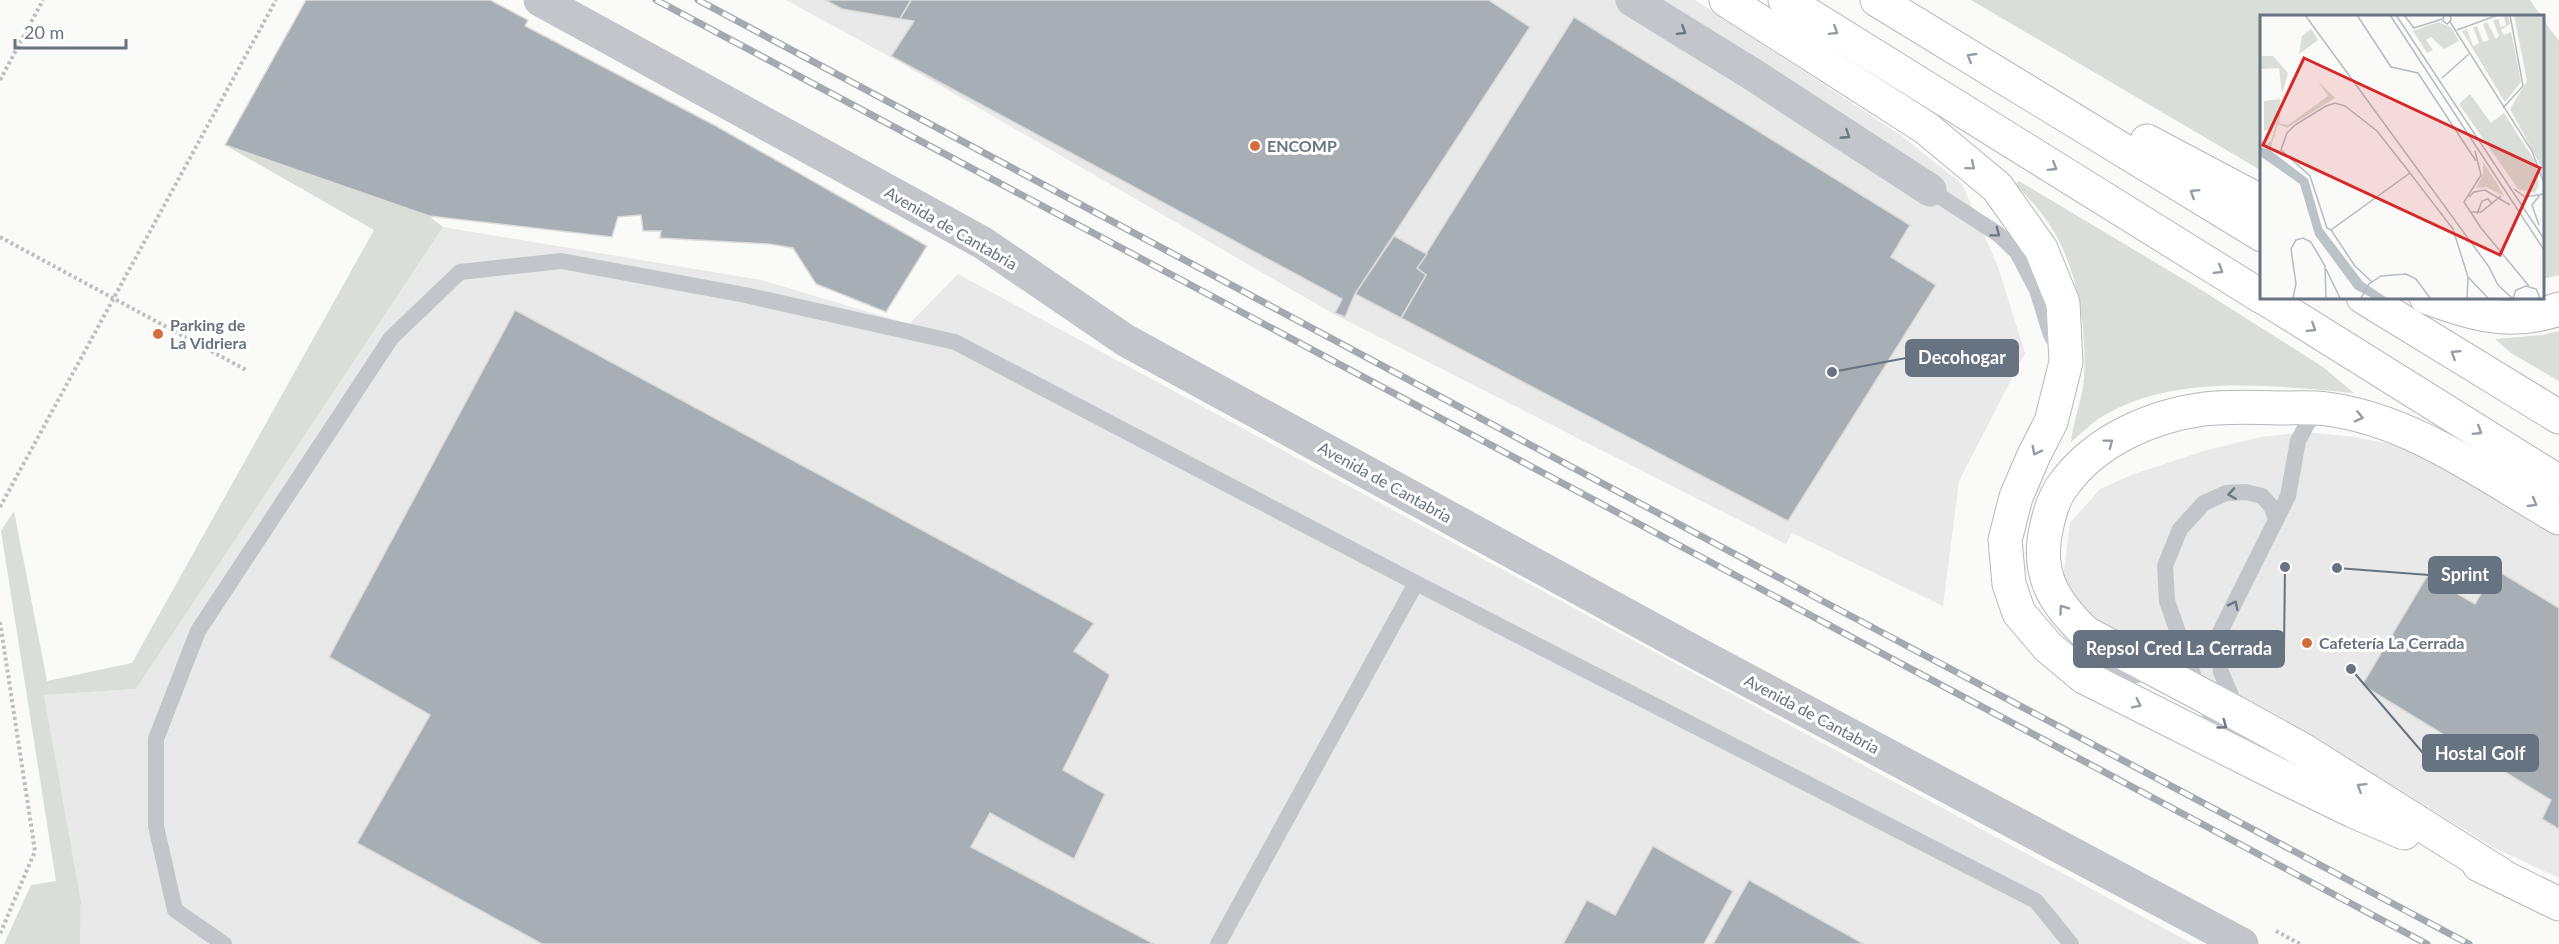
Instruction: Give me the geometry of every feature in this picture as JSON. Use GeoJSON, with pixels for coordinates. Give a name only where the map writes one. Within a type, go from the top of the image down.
{"type":"FeatureCollection","features":[{"type":"Feature","properties":{"kind":"main road"},"geometry":{"type":"LineString","coordinates":[[1726,0],[1926,128],[1997,187],[2041,249],[2063,303],[2066,362],[2051,422],[2016,497],[2005,540],[2009,584],[2019,613],[2048,647],[2084,677],[2354,811],[2500,874],[2559,904]]}},
{"type":"Feature","properties":{"kind":"main road"},"geometry":{"type":"LineString","coordinates":[[1785,0],[2260,296]]}},
{"type":"Feature","properties":{"kind":"main road"},"geometry":{"type":"LineString","coordinates":[[1877,0],[2260,234]]}},
{"type":"Feature","properties":{"kind":"main road"},"geometry":{"type":"LineString","coordinates":[[2021,87],[2123,128],[2260,201]]}},
{"type":"Feature","properties":{"kind":"main road"},"geometry":{"type":"LineString","coordinates":[[2264,298],[2559,482]]}},
{"type":"Feature","properties":{"kind":"main road"},"geometry":{"type":"LineString","coordinates":[[2365,298],[2559,417]]}},
{"type":"Feature","properties":{"kind":"main road"},"geometry":{"type":"LineString","coordinates":[[2429,298],[2469,313],[2493,317],[2544,314],[2559,309]]}},
{"type":"Feature","properties":{"kind":"main road"},"geometry":{"type":"LineString","coordinates":[[2500,874],[2303,750],[2086,633],[2067,615],[2051,591],[2043,565],[2044,538],[2050,510],[2063,484],[2083,463],[2115,438],[2159,419],[2204,410],[2254,407],[2326,409],[2375,421],[2423,439],[2559,518]]}},
{"type":"Feature","properties":{"kind":"street","name":"Avenida de Cantabria"},"geometry":{"type":"LineString","coordinates":[[540,0],[983,243],[1135,346],[1691,650],[2242,944]]}},
{"type":"Feature","properties":{"kind":"street"},"geometry":{"type":"LineString","coordinates":[[1632,0],[1930,189]]}},
{"type":"Feature","properties":{"kind":"lane"},"geometry":{"type":"LineString","coordinates":[[1930,189],[1998,234],[2017,252],[2037,290],[2051,335],[2066,362]]}},
{"type":"Feature","properties":{"kind":"lane"},"geometry":{"type":"LineString","coordinates":[[224,944],[175,910],[156,826],[156,739],[198,631],[391,338],[460,272],[561,261],[745,295],[955,342],[1416,583],[2036,901],[2071,944]]}},
{"type":"Feature","properties":{"kind":"lane"},"geometry":{"type":"LineString","coordinates":[[2238,714],[2221,672],[2217,638],[2288,496],[2298,441],[2308,422],[2326,409]]}},
{"type":"Feature","properties":{"kind":"lane"},"geometry":{"type":"LineString","coordinates":[[2276,519],[2271,506],[2262,496],[2246,492],[2226,493],[2204,503],[2180,530],[2165,566],[2166,589],[2175,628],[2188,655],[2198,692],[2210,714],[2220,724],[2267,754],[2283,777]]}},
{"type":"Feature","properties":{"kind":"lane"},"geometry":{"type":"LineString","coordinates":[[1218,944],[1416,583]]}},
{"type":"Feature","properties":{"kind":"lane"},"geometry":{"type":"LineString","coordinates":[[2009,584],[2030,609],[2077,655],[2098,668],[2115,674],[2130,676],[2158,671],[2217,638]]}},
{"type":"Feature","properties":{"kind":"path"},"geometry":{"type":"LineString","coordinates":[[0,80],[43,0]]}},
{"type":"Feature","properties":{"kind":"path"},"geometry":{"type":"LineString","coordinates":[[0,507],[276,0]]}},
{"type":"Feature","properties":{"kind":"path"},"geometry":{"type":"LineString","coordinates":[[0,237],[248,371]]}},
{"type":"Feature","properties":{"kind":"path"},"geometry":{"type":"LineString","coordinates":[[0,622],[35,851],[0,934]]}},
{"type":"Feature","properties":{"kind":"shaded area"},"geometry":{"type":"Polygon","coordinates":[[[786,0],[1695,0],[1902,136],[1962,184],[1998,267],[2025,353],[1959,481],[1943,606],[1792,533],[1786,544],[1332,313],[903,64],[786,0]]]}},
{"type":"Feature","properties":{"kind":"shaded area"},"geometry":{"type":"Polygon","coordinates":[[[1971,0],[2530,0],[2540,15],[2260,15],[2260,170],[1971,0]]]}},
{"type":"Feature","properties":{"kind":"shaded area"},"geometry":{"type":"Polygon","coordinates":[[[2544,21],[2559,41],[2559,275],[2544,279],[2544,21]]]}},
{"type":"Feature","properties":{"kind":"shaded area"},"geometry":{"type":"Polygon","coordinates":[[[225,145],[429,216],[443,227],[136,689],[44,695],[81,901],[80,944],[4,944],[31,885],[56,881],[1,531],[14,511],[47,681],[132,663],[374,230],[225,145]]]}},
{"type":"Feature","properties":{"kind":"shaded area"},"geometry":{"type":"Polygon","coordinates":[[[2019,181],[2203,291],[2323,367],[2354,393],[2259,386],[2226,386],[2162,393],[2131,402],[2103,416],[2071,442],[2084,379],[2084,340],[2079,300],[2068,261],[2060,244],[2043,215],[2015,184],[2019,181]]]}},
{"type":"Feature","properties":{"kind":"shaded area"},"geometry":{"type":"Polygon","coordinates":[[[443,227],[761,280],[909,324],[958,274],[2193,944],[80,944],[81,901],[44,695],[136,689],[443,227]]]}},
{"type":"Feature","properties":{"kind":"shaded area"},"geometry":{"type":"Polygon","coordinates":[[[2559,331],[2559,381],[2511,353],[2495,339],[2542,335],[2559,331]]]}},
{"type":"Feature","properties":{"kind":"shaded area"},"geometry":{"type":"Polygon","coordinates":[[[2305,432],[2356,437],[2417,450],[2559,533],[2559,878],[2493,847],[2355,763],[2229,697],[2074,610],[2063,578],[2070,523],[2100,489],[2134,474],[2207,450],[2261,437],[2305,432]]]}},
{"type":"Feature","properties":{"kind":"building"},"geometry":{"type":"Polygon","coordinates":[[[306,0],[490,0],[528,20],[525,26],[716,126],[927,246],[886,312],[816,284],[793,248],[769,244],[660,238],[661,231],[643,231],[641,215],[618,217],[612,237],[429,216],[225,145],[306,0]]]}},
{"type":"Feature","properties":{"kind":"building"},"geometry":{"type":"Polygon","coordinates":[[[825,0],[911,0],[900,19],[842,9],[825,0]]]}},
{"type":"Feature","properties":{"kind":"building","name":"ENCOMP"},"geometry":{"type":"Polygon","coordinates":[[[911,0],[1489,0],[1530,27],[1355,294],[1345,317],[1335,313],[1342,299],[891,56],[914,21],[900,19],[911,0]]]}},
{"type":"Feature","properties":{"kind":"building"},"geometry":{"type":"Polygon","coordinates":[[[1574,17],[1910,225],[1891,257],[1936,285],[1788,521],[1401,318],[1426,275],[1417,268],[1574,17]]]}},
{"type":"Feature","properties":{"kind":"building"},"geometry":{"type":"Polygon","coordinates":[[[1394,236],[1427,254],[1417,268],[1426,275],[1401,318],[1355,294],[1394,236]]]}},
{"type":"Feature","properties":{"kind":"building"},"geometry":{"type":"Polygon","coordinates":[[[515,310],[1094,623],[1074,651],[1110,675],[1063,770],[1105,794],[1074,859],[990,813],[971,847],[1154,944],[542,944],[357,843],[430,715],[329,657],[515,310]]]}},
{"type":"Feature","properties":{"kind":"building"},"geometry":{"type":"Polygon","coordinates":[[[2495,569],[2559,608],[2559,829],[2542,819],[2551,800],[2362,685],[2427,576],[2475,604],[2495,569]]]}},
{"type":"Feature","properties":{"kind":"building"},"geometry":{"type":"Polygon","coordinates":[[[1653,846],[1733,891],[1704,944],[1563,944],[1587,900],[1615,915],[1653,846]]]}},
{"type":"Feature","properties":{"kind":"building"},"geometry":{"type":"Polygon","coordinates":[[[1749,880],[1864,944],[1713,944],[1749,880]]]}},
{"type":"Feature","properties":{"kind":"railway"},"geometry":{"type":"LineString","coordinates":[[656,0],[2427,944]]}},
{"type":"Feature","properties":{"kind":"railway"},"geometry":{"type":"LineString","coordinates":[[698,0],[2469,944]]}},
{"type":"Feature","properties":{"kind":"place","name":"ENCOMP"},"geometry":{"type":"Point","coordinates":[1255,146]}},
{"type":"Feature","properties":{"kind":"place","name":"Parking de La Vidriera"},"geometry":{"type":"Point","coordinates":[158,334]}},
{"type":"Feature","properties":{"kind":"place","name":"Decohogar"},"geometry":{"type":"Point","coordinates":[1832,372]}},
{"type":"Feature","properties":{"kind":"place","name":"Repsol Cred La Cerrada"},"geometry":{"type":"Point","coordinates":[2285,567]}},
{"type":"Feature","properties":{"kind":"place","name":"Sprint"},"geometry":{"type":"Point","coordinates":[2337,568]}},
{"type":"Feature","properties":{"kind":"place","name":"Cafetería La Cerrada"},"geometry":{"type":"Point","coordinates":[2307,643]}},
{"type":"Feature","properties":{"kind":"place","name":"Hostal Golf"},"geometry":{"type":"Point","coordinates":[2351,669]}}]}
